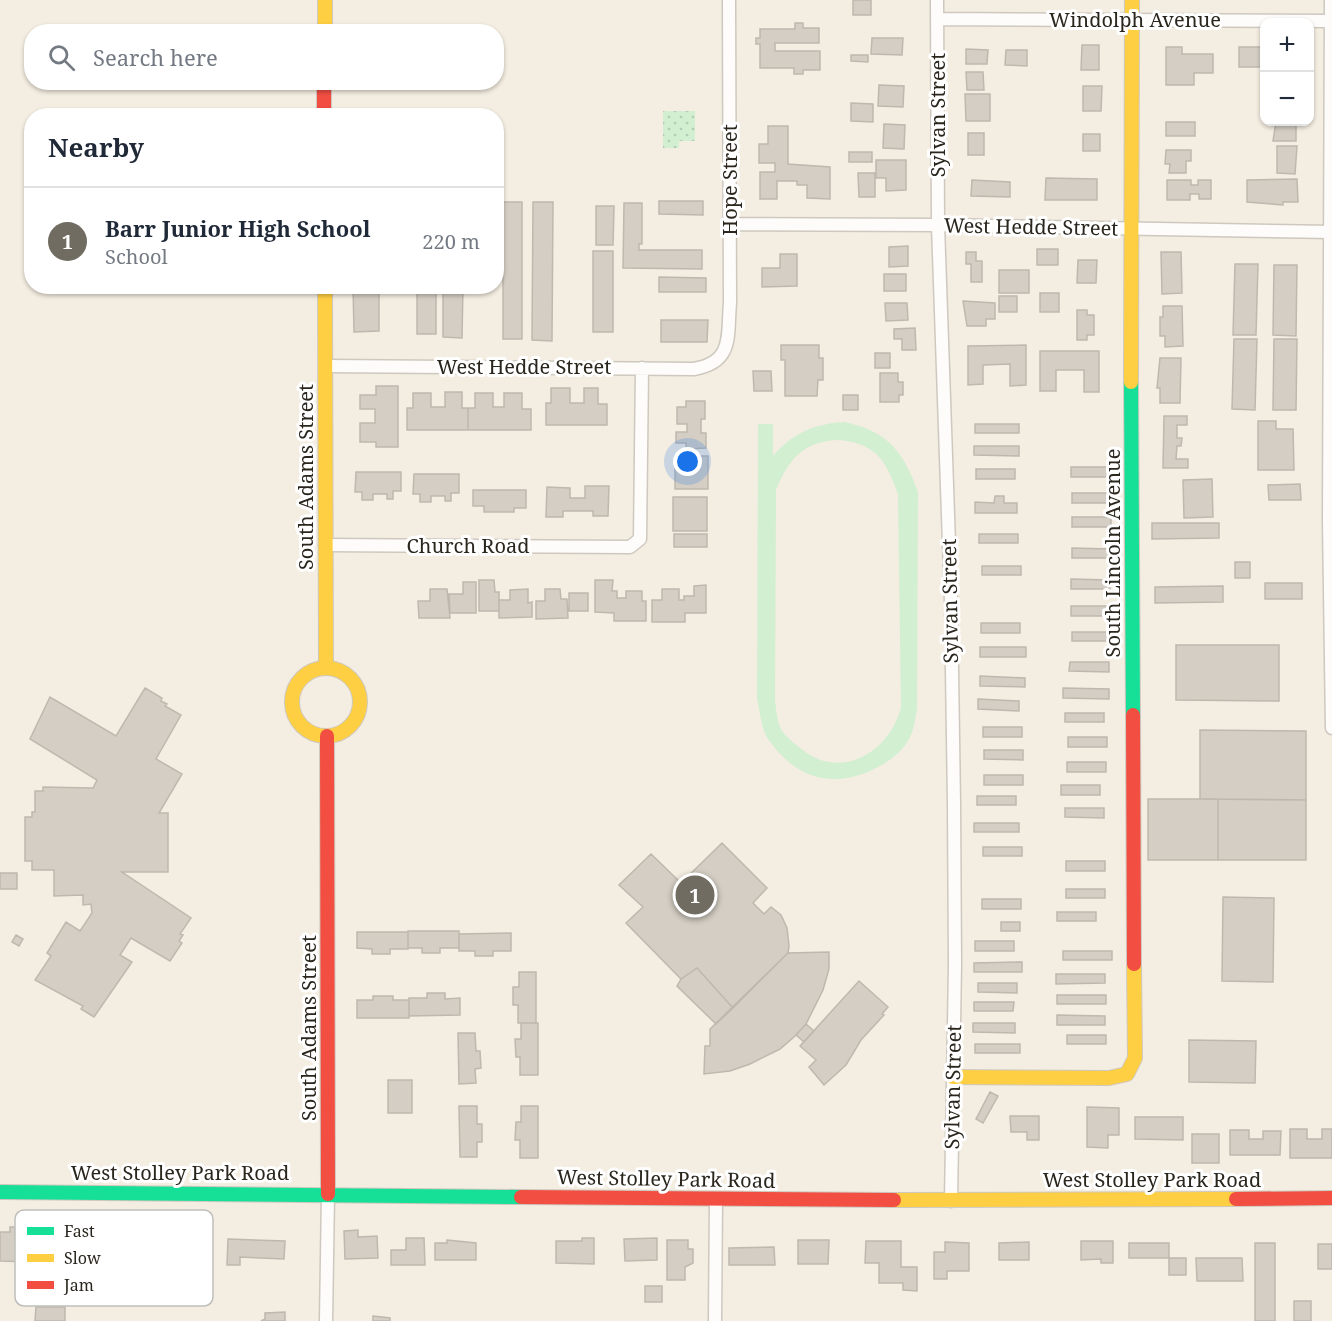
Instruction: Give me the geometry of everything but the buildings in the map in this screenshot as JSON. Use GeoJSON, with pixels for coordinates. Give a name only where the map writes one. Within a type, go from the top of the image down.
{"type":"FeatureCollection","features":[{"type":"Feature","properties":{"kind":"street"},"geometry":{"type":"LineString","coordinates":[[325,0],[325,24]]}},
{"type":"Feature","properties":{"kind":"street","name":"Hope Street"},"geometry":{"type":"LineString","coordinates":[[719,358],[726,350],[730,303],[729,0]]}},
{"type":"Feature","properties":{"kind":"street","name":"Sylvan Street"},"geometry":{"type":"LineString","coordinates":[[938,0],[938,225],[951,602],[953,1077],[951,1201]]}},
{"type":"Feature","properties":{"kind":"street","name":"South Lincoln Avenue"},"geometry":{"type":"LineString","coordinates":[[953,1077],[1098,1078],[1127,1074],[1135,1058],[1130,230],[1132,0]]}},
{"type":"Feature","properties":{"kind":"street"},"geometry":{"type":"LineString","coordinates":[[1331,0],[1332,728]]}},
{"type":"Feature","properties":{"kind":"street","name":"Windolph Avenue"},"geometry":{"type":"LineString","coordinates":[[938,19],[1331,21]]}},
{"type":"Feature","properties":{"kind":"street"},"geometry":{"type":"LineString","coordinates":[[324,90],[324,108]]}},
{"type":"Feature","properties":{"kind":"street","name":"West Hedde Street"},"geometry":{"type":"LineString","coordinates":[[730,224],[1331,232]]}},
{"type":"Feature","properties":{"kind":"street","name":"South Adams Street"},"geometry":{"type":"LineString","coordinates":[[325,294],[326,668]]}},
{"type":"Feature","properties":{"kind":"street","name":"West Hedde Street"},"geometry":{"type":"LineString","coordinates":[[326,366],[694,369],[712,366],[719,358]]}},
{"type":"Feature","properties":{"kind":"street","name":"Church Road"},"geometry":{"type":"LineString","coordinates":[[325,545],[630,547],[640,538],[642,368]]}},
{"type":"Feature","properties":{"kind":"street"},"geometry":{"type":"LineString","coordinates":[[326,668],[339,670],[349,676],[355,683],[360,702],[356,718],[339,734],[308,732],[300,726],[293,710],[293,696],[302,678],[309,672],[326,668]]}},
{"type":"Feature","properties":{"kind":"street","name":"South Adams Street"},"geometry":{"type":"LineString","coordinates":[[326,1321],[327,735]]}},
{"type":"Feature","properties":{"kind":"street","name":"West Stolley Park Road"},"geometry":{"type":"LineString","coordinates":[[0,1192],[951,1201],[1332,1198]]}},
{"type":"Feature","properties":{"kind":"street"},"geometry":{"type":"LineString","coordinates":[[715,1321],[716,1199]]}},
{"type":"Feature","properties":{"kind":"green space"},"geometry":{"type":"Polygon","coordinates":[[[663,111],[695,111],[695,141],[679,141],[679,148],[663,148],[663,111]]]}},
{"type":"Feature","properties":{"kind":"green space"},"geometry":{"type":"Polygon","coordinates":[[[844,422],[872,431],[892,445],[900,454],[918,492],[917,710],[908,741],[893,757],[864,773],[848,778],[833,779],[818,777],[792,764],[768,739],[762,725],[757,699],[758,424],[773,424],[773,456],[788,441],[804,431],[844,422]],[[827,441],[807,448],[792,460],[776,490],[775,700],[777,717],[781,730],[794,743],[814,757],[830,762],[845,762],[860,758],[874,750],[895,724],[901,708],[898,494],[889,472],[878,456],[863,445],[853,442],[827,441]]]}},
{"type":"Feature","properties":{"kind":"traffic: fast"},"geometry":{"type":"LineString","coordinates":[[1131,382],[1133,715]]}},
{"type":"Feature","properties":{"kind":"traffic: fast"},"geometry":{"type":"LineString","coordinates":[[0,1192],[521,1197]]}},
{"type":"Feature","properties":{"kind":"traffic: slow"},"geometry":{"type":"LineString","coordinates":[[325,0],[325,24]]}},
{"type":"Feature","properties":{"kind":"traffic: slow"},"geometry":{"type":"LineString","coordinates":[[1131,382],[1132,0]]}},
{"type":"Feature","properties":{"kind":"traffic: slow"},"geometry":{"type":"LineString","coordinates":[[325,294],[326,668]]}},
{"type":"Feature","properties":{"kind":"traffic: slow"},"geometry":{"type":"LineString","coordinates":[[326,668],[339,671],[350,678],[357,689],[360,702],[357,715],[350,726],[339,733],[326,736],[313,733],[302,726],[295,715],[292,702],[295,689],[302,678],[313,671],[326,668]]}},
{"type":"Feature","properties":{"kind":"traffic: slow"},"geometry":{"type":"LineString","coordinates":[[953,1077],[1109,1078],[1127,1074],[1135,1058],[1134,964]]}},
{"type":"Feature","properties":{"kind":"traffic: slow"},"geometry":{"type":"LineString","coordinates":[[894,1200],[1236,1199]]}},
{"type":"Feature","properties":{"kind":"traffic: jam"},"geometry":{"type":"LineString","coordinates":[[324,90],[324,108]]}},
{"type":"Feature","properties":{"kind":"traffic: jam"},"geometry":{"type":"LineString","coordinates":[[1133,715],[1134,964]]}},
{"type":"Feature","properties":{"kind":"traffic: jam"},"geometry":{"type":"LineString","coordinates":[[327,736],[328,1194]]}},
{"type":"Feature","properties":{"kind":"traffic: jam"},"geometry":{"type":"LineString","coordinates":[[521,1197],[894,1200]]}},
{"type":"Feature","properties":{"kind":"traffic: jam"},"geometry":{"type":"LineString","coordinates":[[1236,1199],[1332,1198]]}},
{"type":"Feature","properties":{"kind":"place","name":"Barr Junior High School"},"geometry":{"type":"Point","coordinates":[695,895]}}]}
